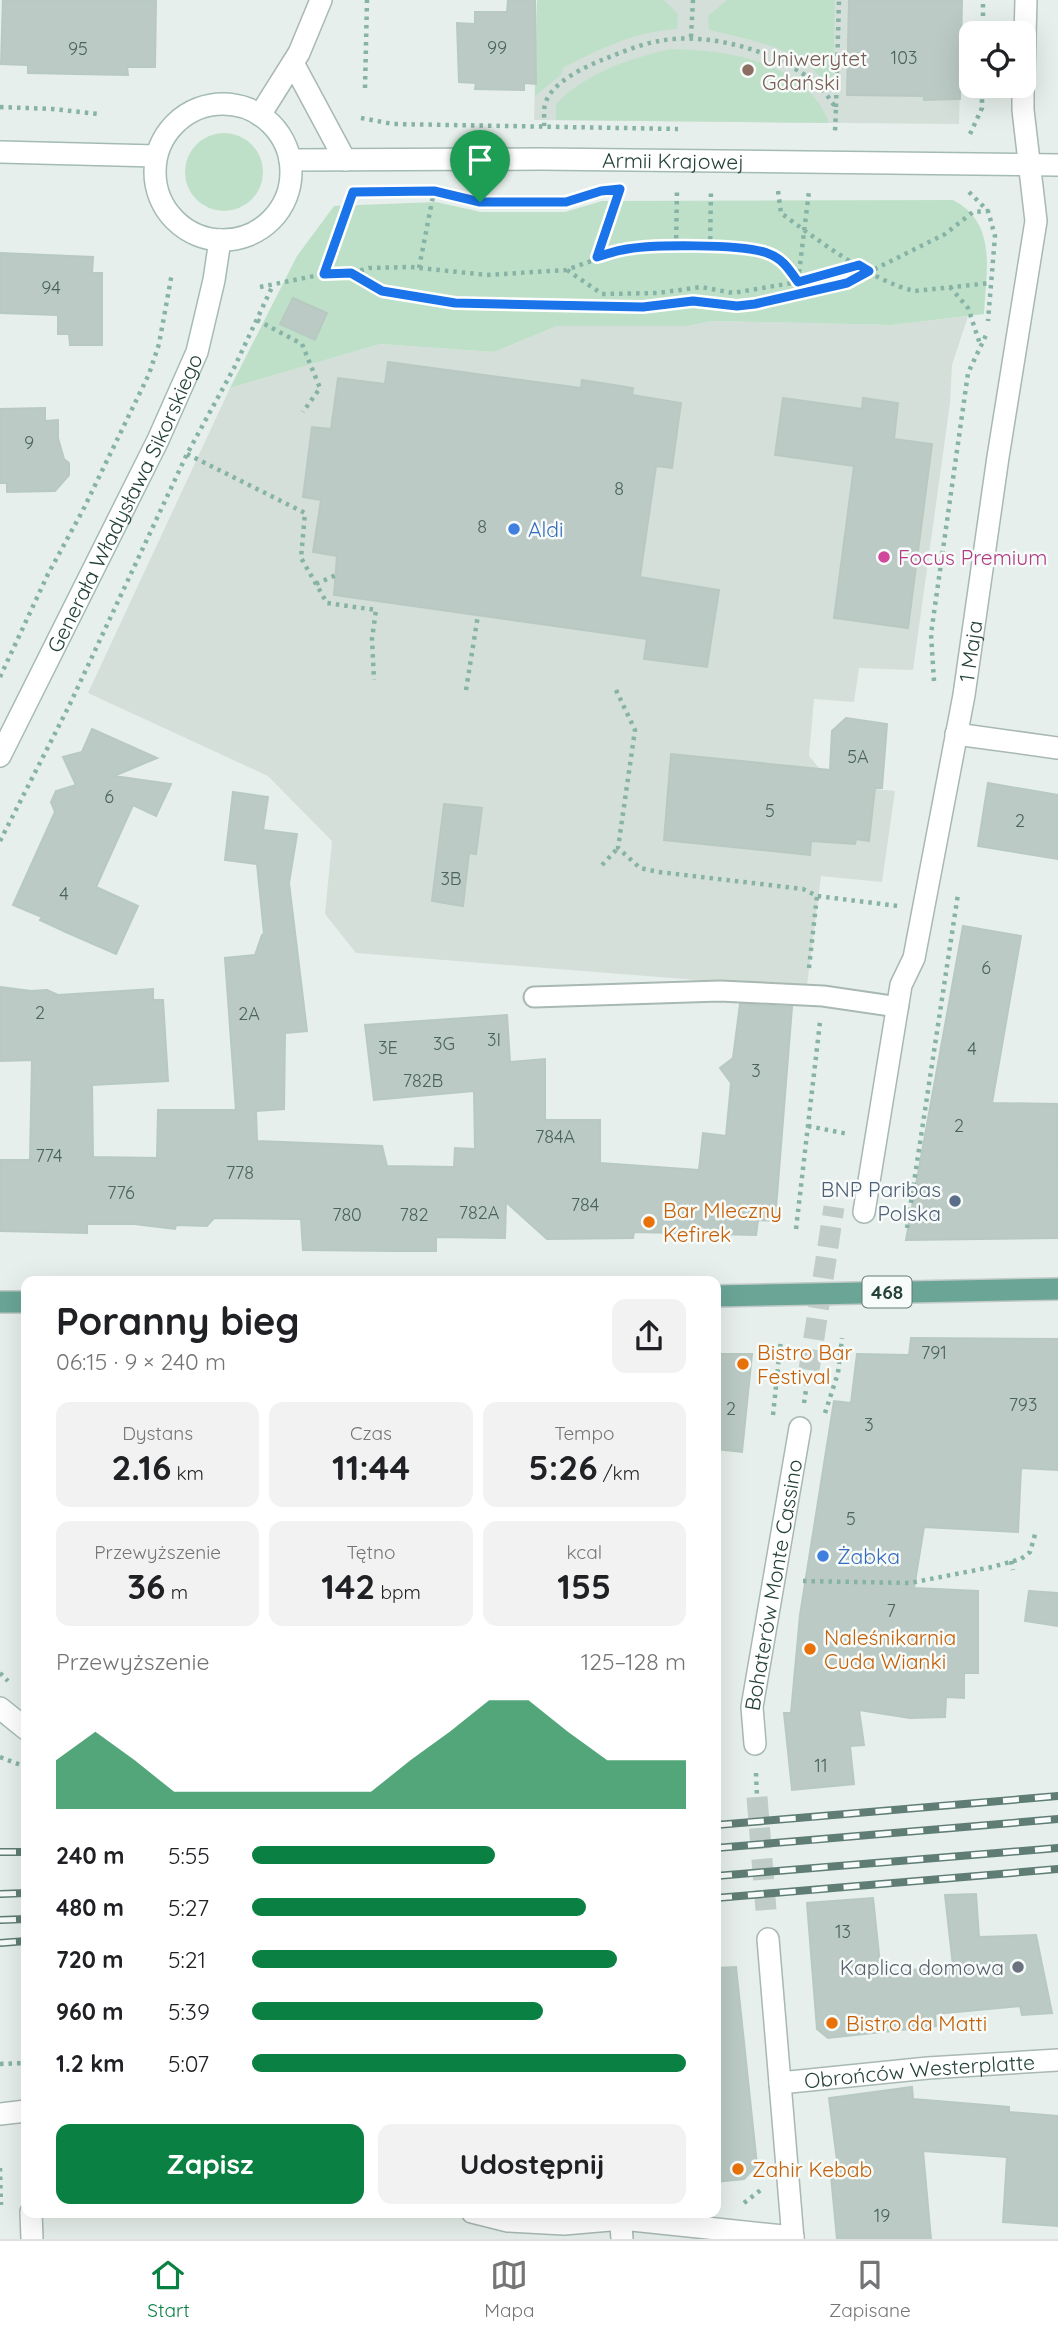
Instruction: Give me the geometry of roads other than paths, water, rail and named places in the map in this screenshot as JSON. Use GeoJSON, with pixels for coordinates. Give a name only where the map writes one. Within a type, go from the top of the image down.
{"type":"FeatureCollection","features":[{"type":"Feature","properties":{"kind":"main road","name":"468"},"geometry":{"type":"LineString","coordinates":[[721,1296],[1058,1289]]}},
{"type":"Feature","properties":{"kind":"main road"},"geometry":{"type":"LineString","coordinates":[[0,1302],[21,1302]]}},
{"type":"Feature","properties":{"kind":"street"},"geometry":{"type":"LineString","coordinates":[[260,115],[293,62],[313,23],[321,0]]}},
{"type":"Feature","properties":{"kind":"street"},"geometry":{"type":"LineString","coordinates":[[1025,21],[1026,0]]}},
{"type":"Feature","properties":{"kind":"street"},"geometry":{"type":"LineString","coordinates":[[293,62],[345,160]]}},
{"type":"Feature","properties":{"kind":"street","name":"1 Maja"},"geometry":{"type":"LineString","coordinates":[[864,1212],[901,985],[914,958],[964,695],[1035,220],[1023,98]]}},
{"type":"Feature","properties":{"kind":"street"},"geometry":{"type":"LineString","coordinates":[[210,105],[236,105],[260,115],[274,127],[290,160],[290,180],[285,200],[274,217],[258,230],[240,238],[219,240],[196,235],[176,222],[162,203],[154,180],[156,156],[167,132],[186,114],[210,105]]}},
{"type":"Feature","properties":{"kind":"street"},"geometry":{"type":"LineString","coordinates":[[0,152],[156,156]]}},
{"type":"Feature","properties":{"kind":"street","name":"Armii Krajowej"},"geometry":{"type":"LineString","coordinates":[[290,160],[568,159],[1058,165]]}},
{"type":"Feature","properties":{"kind":"street","name":"Generała Władysława Sikorskiego"},"geometry":{"type":"LineString","coordinates":[[0,756],[158,440],[197,352],[214,280],[219,240]]}},
{"type":"Feature","properties":{"kind":"street"},"geometry":{"type":"LineString","coordinates":[[956,734],[1058,748]]}},
{"type":"Feature","properties":{"kind":"street","name":"Bohaterów Monte Cassino"},"geometry":{"type":"LineString","coordinates":[[755,1744],[752,1707],[800,1428]]}},
{"type":"Feature","properties":{"kind":"street"},"geometry":{"type":"LineString","coordinates":[[1,1711],[21,1725]]}},
{"type":"Feature","properties":{"kind":"street"},"geometry":{"type":"LineString","coordinates":[[496,2218],[564,2224],[621,2223],[793,2238],[768,1939]]}},
{"type":"Feature","properties":{"kind":"street","name":"Obrońców Westerplatte"},"geometry":{"type":"LineString","coordinates":[[780,2083],[928,2068],[1058,2060]]}},
{"type":"Feature","properties":{"kind":"street"},"geometry":{"type":"LineString","coordinates":[[0,2113],[21,2111]]}},
{"type":"Feature","properties":{"kind":"street"},"geometry":{"type":"LineString","coordinates":[[31,2218],[32,2239]]}},
{"type":"Feature","properties":{"kind":"lane"},"geometry":{"type":"LineString","coordinates":[[534,996],[720,991],[823,996],[898,1007]]}},
{"type":"Feature","properties":{"kind":"tunnel"},"geometry":{"type":"LineString","coordinates":[[809,1370],[834,1207]]}},
{"type":"Feature","properties":{"kind":"tunnel"},"geometry":{"type":"LineString","coordinates":[[757,1797],[766,1910]]}},
{"type":"Feature","properties":{"kind":"railway"},"geometry":{"type":"LineString","coordinates":[[721,1825],[1058,1796]]}},
{"type":"Feature","properties":{"kind":"railway"},"geometry":{"type":"LineString","coordinates":[[721,1848],[1058,1819]]}},
{"type":"Feature","properties":{"kind":"railway"},"geometry":{"type":"LineString","coordinates":[[721,1876],[1058,1848]]}},
{"type":"Feature","properties":{"kind":"railway"},"geometry":{"type":"LineString","coordinates":[[0,1852],[21,1852]]}},
{"type":"Feature","properties":{"kind":"railway"},"geometry":{"type":"LineString","coordinates":[[721,1898],[1058,1869]]}},
{"type":"Feature","properties":{"kind":"railway"},"geometry":{"type":"LineString","coordinates":[[0,1894],[21,1893]]}},
{"type":"Feature","properties":{"kind":"railway"},"geometry":{"type":"LineString","coordinates":[[0,1920],[21,1919]]}},
{"type":"Feature","properties":{"kind":"railway"},"geometry":{"type":"LineString","coordinates":[[0,1943],[21,1941]]}},
{"type":"Feature","properties":{"kind":"place","name":"Uniwerytet Gdański"},"geometry":{"type":"Point","coordinates":[748,70]}},
{"type":"Feature","properties":{"kind":"place","name":"Aldi"},"geometry":{"type":"Point","coordinates":[514,529]}},
{"type":"Feature","properties":{"kind":"place","name":"Focus Premium"},"geometry":{"type":"Point","coordinates":[884,557]}},
{"type":"Feature","properties":{"kind":"place","name":"BNP Paribas Polska"},"geometry":{"type":"Point","coordinates":[955,1201]}},
{"type":"Feature","properties":{"kind":"place","name":"Bar Mleczny Kefirek"},"geometry":{"type":"Point","coordinates":[649,1222]}},
{"type":"Feature","properties":{"kind":"place","name":"Bistro Bar Festival"},"geometry":{"type":"Point","coordinates":[743,1364]}},
{"type":"Feature","properties":{"kind":"place","name":"Żabka"},"geometry":{"type":"Point","coordinates":[823,1556]}},
{"type":"Feature","properties":{"kind":"place","name":"Naleśnikarnia Cuda Wianki"},"geometry":{"type":"Point","coordinates":[810,1649]}},
{"type":"Feature","properties":{"kind":"place","name":"Kaplica domowa"},"geometry":{"type":"Point","coordinates":[1018,1967]}},
{"type":"Feature","properties":{"kind":"place","name":"Bistro da Matti"},"geometry":{"type":"Point","coordinates":[832,2023]}},
{"type":"Feature","properties":{"kind":"place","name":"Zahir Kebab"},"geometry":{"type":"Point","coordinates":[738,2169]}}]}
